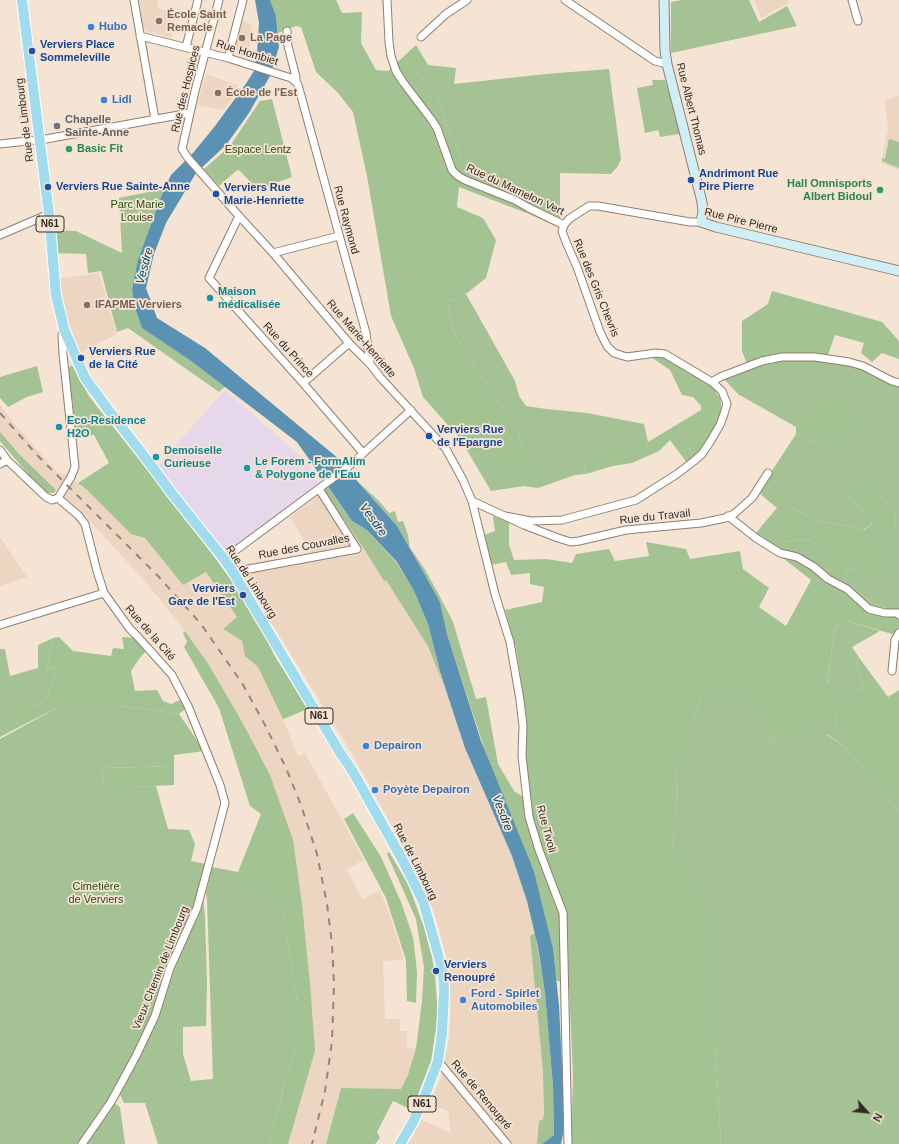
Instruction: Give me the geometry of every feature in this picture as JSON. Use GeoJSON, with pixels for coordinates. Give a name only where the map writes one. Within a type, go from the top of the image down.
{"type":"FeatureCollection","features":[{"type":"Feature","properties":{"kind":"main road","name":"Rue de Limbourg"},"geometry":{"type":"LineString","coordinates":[[22,0],[49,214],[56,295],[64,329],[85,378],[233,572],[339,751],[353,772],[402,859],[423,901],[443,972],[444,1013],[438,1061],[422,1103],[400,1144]]}},
{"type":"Feature","properties":{"kind":"street"},"geometry":{"type":"LineString","coordinates":[[134,0],[155,119]]}},
{"type":"Feature","properties":{"kind":"street"},"geometry":{"type":"LineString","coordinates":[[186,47],[198,0]]}},
{"type":"Feature","properties":{"kind":"street","name":"Rue des Hospices"},"geometry":{"type":"LineString","coordinates":[[188,158],[182,149],[219,0]]}},
{"type":"Feature","properties":{"kind":"street"},"geometry":{"type":"LineString","coordinates":[[228,58],[243,0]]}},
{"type":"Feature","properties":{"kind":"street","name":"Rue du Mamelon Vert"},"geometry":{"type":"LineString","coordinates":[[387,0],[389,42],[391,56],[396,71],[431,119],[452,170],[465,180],[515,200],[563,228]]}},
{"type":"Feature","properties":{"kind":"street"},"geometry":{"type":"LineString","coordinates":[[421,37],[446,14],[467,0]]}},
{"type":"Feature","properties":{"kind":"street"},"geometry":{"type":"LineString","coordinates":[[565,0],[655,61],[667,64]]}},
{"type":"Feature","properties":{"kind":"street","name":"Rue Albert Thomas"},"geometry":{"type":"LineString","coordinates":[[664,0],[665,51],[667,64],[702,202],[703,212],[701,222]]}},
{"type":"Feature","properties":{"kind":"street"},"geometry":{"type":"LineString","coordinates":[[852,0],[858,21]]}},
{"type":"Feature","properties":{"kind":"street","name":"Rue Hombiet"},"geometry":{"type":"LineString","coordinates":[[287,31],[288,46],[296,82]]}},
{"type":"Feature","properties":{"kind":"street","name":"Rue Hombiet"},"geometry":{"type":"LineString","coordinates":[[140,36],[228,58],[290,78],[296,82]]}},
{"type":"Feature","properties":{"kind":"street","name":"Rue Raymond"},"geometry":{"type":"LineString","coordinates":[[296,82],[366,333],[370,364]]}},
{"type":"Feature","properties":{"kind":"street"},"geometry":{"type":"LineString","coordinates":[[0,144],[46,139],[190,113]]}},
{"type":"Feature","properties":{"kind":"street","name":"Rue Marie-Henriette"},"geometry":{"type":"LineString","coordinates":[[188,158],[273,253],[380,377],[446,449],[463,480],[472,501],[477,522]]}},
{"type":"Feature","properties":{"kind":"street","name":"Rue Pire Pierre"},"geometry":{"type":"LineString","coordinates":[[563,228],[569,220],[589,206],[598,206],[690,222],[701,222],[716,227],[899,271]]}},
{"type":"Feature","properties":{"kind":"street"},"geometry":{"type":"LineString","coordinates":[[0,235],[49,214]]}},
{"type":"Feature","properties":{"kind":"street","name":"Rue du Prince"},"geometry":{"type":"LineString","coordinates":[[239,216],[209,278],[303,383],[363,453]]}},
{"type":"Feature","properties":{"kind":"street","name":"Rue des Gris Chevris"},"geometry":{"type":"LineString","coordinates":[[506,516],[531,521],[549,522],[562,520],[636,500],[677,474],[702,454],[713,437],[727,404],[725,396],[720,388],[665,354],[656,353],[627,357],[614,353],[607,346],[600,332],[577,267],[566,242],[563,228]]}},
{"type":"Feature","properties":{"kind":"street"},"geometry":{"type":"LineString","coordinates":[[273,253],[339,236]]}},
{"type":"Feature","properties":{"kind":"street"},"geometry":{"type":"LineString","coordinates":[[58,498],[71,477],[75,467],[63,354],[62,335],[64,329]]}},
{"type":"Feature","properties":{"kind":"street"},"geometry":{"type":"LineString","coordinates":[[303,383],[349,342]]}},
{"type":"Feature","properties":{"kind":"street"},"geometry":{"type":"LineString","coordinates":[[712,382],[720,377],[762,361],[782,357],[815,357],[849,362],[862,366],[899,383]]}},
{"type":"Feature","properties":{"kind":"street"},"geometry":{"type":"LineString","coordinates":[[224,559],[348,467],[411,410]]}},
{"type":"Feature","properties":{"kind":"street","name":"Rue de la Cité"},"geometry":{"type":"LineString","coordinates":[[0,450],[7,460],[46,497],[52,500],[58,498],[79,516],[85,524],[104,593],[130,629],[172,675],[188,706],[221,788]]}},
{"type":"Feature","properties":{"kind":"street"},"geometry":{"type":"LineString","coordinates":[[0,464],[7,460]]}},
{"type":"Feature","properties":{"kind":"street","name":"Rue du Travail"},"geometry":{"type":"LineString","coordinates":[[506,516],[531,528],[571,542],[626,530],[701,523],[728,516],[738,511],[752,498],[768,474]]}},
{"type":"Feature","properties":{"kind":"street","name":"Rue des Couvalles"},"geometry":{"type":"LineString","coordinates":[[233,572],[358,549],[321,488]]}},
{"type":"Feature","properties":{"kind":"street"},"geometry":{"type":"LineString","coordinates":[[472,501],[506,516]]}},
{"type":"Feature","properties":{"kind":"street"},"geometry":{"type":"LineString","coordinates":[[728,516],[756,538],[780,553],[797,557],[814,567],[828,579],[846,589],[869,609],[885,613],[898,613],[899,615]]}},
{"type":"Feature","properties":{"kind":"street","name":"Rue Tivoli"},"geometry":{"type":"LineString","coordinates":[[477,522],[482,547],[510,642],[523,726],[522,756],[529,817],[539,850],[563,913],[568,1144]]}},
{"type":"Feature","properties":{"kind":"street"},"geometry":{"type":"LineString","coordinates":[[0,625],[104,593]]}},
{"type":"Feature","properties":{"kind":"street"},"geometry":{"type":"LineString","coordinates":[[892,672],[895,640],[899,633]]}},
{"type":"Feature","properties":{"kind":"street","name":"Vieux Chemin de Limbourg"},"geometry":{"type":"LineString","coordinates":[[82,1144],[111,1102],[136,1056],[155,1016],[170,968],[196,908],[225,803],[221,788]]}},
{"type":"Feature","properties":{"kind":"street","name":"Rue de Renoupré"},"geometry":{"type":"LineString","coordinates":[[438,1061],[507,1144]]}},
{"type":"Feature","properties":{"kind":"shaded area","name":"École Saint Remacle"},"geometry":{"type":"Polygon","coordinates":[[[139,0],[157,0],[159,9],[177,13],[171,38],[146,31],[143,27],[139,0]]]}},
{"type":"Feature","properties":{"kind":"shaded area"},"geometry":{"type":"Polygon","coordinates":[[[754,0],[788,0],[789,3],[761,18],[754,0]]]}},
{"type":"Feature","properties":{"kind":"shaded area","name":"La Page"},"geometry":{"type":"Polygon","coordinates":[[[239,20],[252,24],[248,56],[231,52],[239,20]]]}},
{"type":"Feature","properties":{"kind":"shaded area","name":"École de l'Est"},"geometry":{"type":"Polygon","coordinates":[[[206,74],[237,85],[232,100],[222,110],[197,105],[206,74]]]}},
{"type":"Feature","properties":{"kind":"shaded area"},"geometry":{"type":"Polygon","coordinates":[[[899,96],[899,170],[881,163],[888,129],[885,100],[899,96]]]}},
{"type":"Feature","properties":{"kind":"shaded area","name":"IFAPME Verviers"},"geometry":{"type":"Polygon","coordinates":[[[99,273],[117,334],[80,353],[69,324],[58,279],[99,273]]]}},
{"type":"Feature","properties":{"kind":"shaded area","name":"Le Forem - FormAlim & Polygone de l'Eau"},"geometry":{"type":"Polygon","coordinates":[[[225,390],[307,462],[319,483],[226,553],[157,466],[225,390]]]}},
{"type":"Feature","properties":{"kind":"shaded area"},"geometry":{"type":"Polygon","coordinates":[[[0,405],[18,428],[59,473],[67,474],[86,489],[131,534],[145,538],[183,585],[206,572],[237,617],[223,629],[242,641],[245,656],[258,667],[283,719],[298,756],[305,753],[364,860],[347,869],[362,899],[380,891],[388,909],[404,960],[383,961],[385,1019],[400,1019],[400,1031],[407,1031],[407,1048],[416,1048],[408,1075],[401,1090],[341,1088],[326,1144],[288,1144],[315,1051],[241,720],[209,665],[185,631],[150,587],[88,519],[87,516],[56,490],[1,434],[0,436],[0,405]]]}},
{"type":"Feature","properties":{"kind":"shaded area"},"geometry":{"type":"Polygon","coordinates":[[[328,487],[352,521],[414,591],[488,802],[512,856],[527,900],[538,947],[550,1048],[542,1144],[408,1144],[422,1120],[451,1133],[448,1111],[430,1104],[441,1077],[449,1040],[451,1009],[448,963],[438,925],[433,910],[406,852],[368,782],[281,638],[233,565],[311,553],[290,518],[328,487]]]}},
{"type":"Feature","properties":{"kind":"shaded area"},"geometry":{"type":"Polygon","coordinates":[[[0,537],[27,577],[0,586],[0,537]]]}},
{"type":"Feature","properties":{"kind":"green space"},"geometry":{"type":"Polygon","coordinates":[[[270,0],[336,0],[342,13],[362,12],[361,43],[376,70],[388,71],[416,45],[428,65],[417,74],[436,95],[454,142],[467,170],[540,205],[560,219],[557,227],[529,214],[459,187],[457,207],[483,218],[496,240],[486,278],[466,294],[447,302],[453,332],[493,394],[517,427],[524,452],[538,461],[531,479],[495,466],[488,449],[471,457],[461,440],[423,397],[414,368],[391,316],[367,176],[353,112],[338,93],[316,72],[301,27],[296,26],[278,33],[276,16],[270,0]]]}},
{"type":"Feature","properties":{"kind":"green space"},"geometry":{"type":"Polygon","coordinates":[[[682,0],[749,0],[759,22],[787,6],[797,26],[671,53],[671,2],[682,0]]]}},
{"type":"Feature","properties":{"kind":"green space"},"geometry":{"type":"Polygon","coordinates":[[[428,65],[456,68],[454,84],[609,69],[621,159],[618,166],[611,174],[560,173],[560,219],[540,205],[467,170],[454,142],[436,95],[417,74],[428,65]]]}},
{"type":"Feature","properties":{"kind":"green space"},"geometry":{"type":"Polygon","coordinates":[[[652,80],[665,80],[680,133],[679,134],[660,137],[658,130],[645,133],[637,88],[653,85],[652,80]]]}},
{"type":"Feature","properties":{"kind":"green space","name":"Espace Lentz"},"geometry":{"type":"Polygon","coordinates":[[[272,99],[292,177],[270,185],[261,193],[239,170],[219,186],[204,169],[230,146],[260,101],[272,99]]]}},
{"type":"Feature","properties":{"kind":"green space"},"geometry":{"type":"Polygon","coordinates":[[[889,139],[899,142],[899,168],[882,161],[882,158],[885,159],[889,139]]]}},
{"type":"Feature","properties":{"kind":"green space","name":"Parc Marie Louise"},"geometry":{"type":"Polygon","coordinates":[[[164,189],[152,222],[132,290],[135,308],[142,328],[191,361],[225,387],[219,392],[128,328],[117,332],[101,271],[88,273],[86,254],[55,253],[54,230],[76,231],[122,253],[119,198],[164,189]]]}},
{"type":"Feature","properties":{"kind":"green space"},"geometry":{"type":"Polygon","coordinates":[[[772,291],[882,322],[899,341],[899,359],[882,353],[872,362],[861,353],[864,343],[835,335],[828,355],[809,353],[777,356],[747,364],[742,351],[742,321],[768,304],[772,291]]]}},
{"type":"Feature","properties":{"kind":"green space"},"geometry":{"type":"Polygon","coordinates":[[[466,294],[515,381],[519,396],[526,406],[587,413],[644,424],[648,442],[643,451],[584,467],[586,474],[575,475],[538,488],[524,486],[491,491],[471,457],[488,449],[530,479],[538,461],[524,452],[517,427],[493,394],[453,332],[447,302],[466,294]]]}},
{"type":"Feature","properties":{"kind":"green space"},"geometry":{"type":"Polygon","coordinates":[[[651,357],[666,357],[712,386],[720,398],[722,411],[716,427],[702,450],[687,463],[670,440],[659,451],[632,463],[613,466],[586,474],[584,467],[623,447],[643,451],[648,442],[701,410],[701,406],[693,397],[682,395],[670,370],[651,357]]]}},
{"type":"Feature","properties":{"kind":"green space"},"geometry":{"type":"Polygon","coordinates":[[[805,358],[848,363],[899,384],[899,614],[870,602],[844,579],[848,568],[860,571],[881,583],[871,549],[867,543],[878,536],[893,536],[896,516],[874,487],[846,495],[862,511],[872,524],[863,530],[820,521],[791,508],[777,508],[758,492],[796,434],[819,444],[807,413],[796,427],[738,394],[724,379],[740,372],[772,362],[805,358]]]}},
{"type":"Feature","properties":{"kind":"green space"},"geometry":{"type":"Polygon","coordinates":[[[72,365],[89,396],[181,511],[231,580],[265,632],[274,655],[308,709],[283,719],[258,667],[245,656],[242,641],[223,629],[237,617],[206,572],[183,585],[145,538],[131,534],[86,489],[78,483],[109,463],[94,435],[76,436],[67,369],[72,365]]]}},
{"type":"Feature","properties":{"kind":"green space"},"geometry":{"type":"Polygon","coordinates":[[[37,366],[43,392],[27,397],[8,407],[0,398],[0,377],[37,366]]]}},
{"type":"Feature","properties":{"kind":"green space"},"geometry":{"type":"Polygon","coordinates":[[[850,397],[851,440],[819,444],[796,434],[796,427],[807,413],[828,398],[850,397]]]}},
{"type":"Feature","properties":{"kind":"green space"},"geometry":{"type":"Polygon","coordinates":[[[0,432],[19,454],[56,490],[54,493],[48,493],[43,490],[29,475],[0,441],[0,432]]]}},
{"type":"Feature","properties":{"kind":"green space"},"geometry":{"type":"Polygon","coordinates":[[[358,482],[378,500],[389,513],[395,511],[398,522],[403,521],[408,535],[410,548],[424,568],[453,622],[476,699],[486,697],[498,764],[489,763],[447,634],[440,602],[397,526],[358,482]]]}},
{"type":"Feature","properties":{"kind":"green space"},"geometry":{"type":"Polygon","coordinates":[[[328,487],[352,521],[367,530],[397,563],[414,591],[428,624],[441,679],[428,646],[386,580],[384,581],[324,490],[328,487]]]}},
{"type":"Feature","properties":{"kind":"green space"},"geometry":{"type":"Polygon","coordinates":[[[874,487],[896,516],[893,536],[878,536],[867,543],[871,549],[884,549],[890,565],[881,584],[860,571],[848,568],[844,579],[870,602],[899,614],[899,636],[844,620],[835,627],[827,684],[846,695],[864,688],[856,661],[860,659],[888,697],[899,690],[899,810],[845,747],[827,734],[837,729],[835,709],[770,745],[760,697],[700,697],[686,755],[676,763],[677,821],[672,846],[711,924],[715,1043],[721,1144],[571,1144],[573,1074],[569,986],[556,980],[553,948],[534,871],[489,763],[498,764],[514,791],[522,796],[526,774],[526,713],[516,648],[505,610],[542,602],[544,587],[530,584],[530,573],[511,575],[506,562],[491,565],[484,535],[495,531],[493,516],[509,522],[509,545],[514,560],[546,559],[572,563],[576,554],[609,549],[615,561],[649,556],[646,542],[686,549],[690,559],[740,551],[743,569],[769,588],[759,607],[786,626],[811,580],[784,559],[792,552],[830,571],[834,557],[812,541],[801,540],[786,542],[776,530],[765,522],[777,508],[791,508],[820,521],[864,530],[872,524],[862,511],[846,495],[850,490],[874,487]]]}},
{"type":"Feature","properties":{"kind":"green space"},"geometry":{"type":"Polygon","coordinates":[[[765,522],[777,530],[786,542],[801,540],[812,541],[835,557],[830,571],[792,552],[784,559],[753,537],[765,522]]]}},
{"type":"Feature","properties":{"kind":"green space"},"geometry":{"type":"Polygon","coordinates":[[[844,620],[880,631],[852,647],[860,659],[856,661],[864,688],[846,695],[827,685],[835,627],[844,620]]]}},
{"type":"Feature","properties":{"kind":"green space"},"geometry":{"type":"Polygon","coordinates":[[[185,631],[209,665],[241,720],[270,775],[293,840],[302,904],[315,1051],[288,1144],[269,1144],[282,1095],[284,1077],[290,1069],[297,1042],[297,1002],[279,890],[240,886],[238,872],[261,814],[250,806],[219,708],[184,647],[187,642],[183,633],[185,631]]]}},
{"type":"Feature","properties":{"kind":"green space"},"geometry":{"type":"Polygon","coordinates":[[[59,637],[73,651],[111,656],[113,648],[124,649],[122,637],[136,638],[145,652],[131,671],[135,691],[157,690],[163,701],[171,704],[182,699],[185,709],[179,714],[116,705],[62,705],[21,726],[13,720],[15,703],[25,701],[29,709],[46,700],[56,669],[47,668],[53,638],[59,637]]]}},
{"type":"Feature","properties":{"kind":"green space"},"geometry":{"type":"Polygon","coordinates":[[[53,638],[47,668],[56,669],[46,700],[13,720],[21,726],[0,737],[0,649],[5,649],[10,676],[38,668],[38,645],[53,638]]]}},
{"type":"Feature","properties":{"kind":"green space"},"geometry":{"type":"Polygon","coordinates":[[[700,697],[761,697],[770,745],[835,708],[837,729],[827,735],[845,747],[899,810],[899,1144],[721,1144],[715,1043],[672,846],[677,820],[676,763],[686,754],[700,697]]]}},
{"type":"Feature","properties":{"kind":"green space","name":"Cimetière de Verviers"},"geometry":{"type":"Polygon","coordinates":[[[62,705],[116,705],[179,714],[204,751],[174,755],[174,766],[103,768],[102,787],[156,786],[168,829],[189,830],[195,844],[191,861],[206,864],[195,906],[152,1016],[133,1055],[107,1102],[79,1144],[0,1144],[0,739],[62,705]]]}},
{"type":"Feature","properties":{"kind":"green space"},"geometry":{"type":"Polygon","coordinates":[[[174,766],[174,785],[102,788],[103,768],[174,766]]]}},
{"type":"Feature","properties":{"kind":"green space"},"geometry":{"type":"Polygon","coordinates":[[[353,813],[381,857],[401,902],[413,937],[417,971],[416,1003],[407,1001],[406,960],[386,898],[344,819],[353,813]]]}},
{"type":"Feature","properties":{"kind":"green space"},"geometry":{"type":"Polygon","coordinates":[[[389,852],[408,884],[424,927],[432,957],[438,1015],[431,1061],[412,1110],[393,1101],[377,1132],[380,1138],[375,1144],[326,1144],[341,1088],[401,1089],[408,1075],[416,1048],[422,1001],[424,967],[416,919],[387,854],[389,852]]]}},
{"type":"Feature","properties":{"kind":"green space"},"geometry":{"type":"Polygon","coordinates":[[[212,867],[238,872],[241,886],[279,889],[297,1002],[297,1042],[290,1069],[284,1077],[282,1095],[269,1144],[158,1144],[145,1103],[124,1103],[119,1092],[140,1055],[160,1010],[172,970],[203,897],[207,983],[206,1026],[183,1027],[183,1054],[191,1081],[213,1079],[206,893],[212,867]]]}},
{"type":"Feature","properties":{"kind":"green space"},"geometry":{"type":"Polygon","coordinates":[[[535,933],[545,993],[553,1086],[554,1135],[542,1144],[537,1144],[539,1121],[543,1119],[544,1113],[543,1071],[530,936],[535,933]]]}},
{"type":"Feature","properties":{"kind":"green space"},"geometry":{"type":"Polygon","coordinates":[[[114,1103],[120,1107],[125,1144],[87,1144],[114,1103]]]}},
{"type":"Feature","properties":{"kind":"water","name":"Vesdre"},"geometry":{"type":"Polygon","coordinates":[[[255,0],[270,0],[276,16],[279,47],[270,76],[249,113],[226,145],[196,173],[166,223],[154,254],[146,288],[157,318],[205,348],[345,464],[358,482],[397,526],[440,602],[447,634],[481,741],[534,871],[553,948],[559,1006],[563,1086],[563,1134],[561,1144],[542,1144],[554,1135],[553,1086],[545,993],[538,947],[527,901],[512,856],[465,748],[440,672],[428,624],[414,591],[397,562],[367,530],[352,521],[297,442],[191,361],[142,328],[135,308],[132,290],[138,260],[164,189],[171,175],[193,153],[215,126],[254,71],[257,55],[259,23],[255,0]]]}},
{"type":"Feature","properties":{"kind":"railway"},"geometry":{"type":"LineString","coordinates":[[0,413],[38,456],[158,576],[201,624],[242,683],[286,768],[301,805],[317,854],[327,904],[332,944],[334,985],[332,1041],[325,1091],[312,1144]]}},
{"type":"Feature","properties":{"kind":"place","name":"École Saint Remacle"},"geometry":{"type":"Point","coordinates":[159,21]}},
{"type":"Feature","properties":{"kind":"place","name":"Hubo"},"geometry":{"type":"Point","coordinates":[91,27]}},
{"type":"Feature","properties":{"kind":"place","name":"La Page"},"geometry":{"type":"Point","coordinates":[242,38]}},
{"type":"Feature","properties":{"kind":"place","name":"Verviers Place Sommeleville"},"geometry":{"type":"Point","coordinates":[32,51]}},
{"type":"Feature","properties":{"kind":"place","name":"École de l'Est"},"geometry":{"type":"Point","coordinates":[218,93]}},
{"type":"Feature","properties":{"kind":"place","name":"Lidl"},"geometry":{"type":"Point","coordinates":[104,100]}},
{"type":"Feature","properties":{"kind":"place","name":"Chapelle Sainte-Anne"},"geometry":{"type":"Point","coordinates":[57,126]}},
{"type":"Feature","properties":{"kind":"place","name":"Basic Fit"},"geometry":{"type":"Point","coordinates":[69,149]}},
{"type":"Feature","properties":{"kind":"place","name":"Andrimont Rue Pire Pierre"},"geometry":{"type":"Point","coordinates":[691,180]}},
{"type":"Feature","properties":{"kind":"place","name":"Verviers Rue Sainte-Anne"},"geometry":{"type":"Point","coordinates":[48,187]}},
{"type":"Feature","properties":{"kind":"place","name":"Hall Omnisports Albert Bidoul"},"geometry":{"type":"Point","coordinates":[880,190]}},
{"type":"Feature","properties":{"kind":"place","name":"Verviers Rue Marie-Henriette"},"geometry":{"type":"Point","coordinates":[216,194]}},
{"type":"Feature","properties":{"kind":"place","name":"Maison médicalisée"},"geometry":{"type":"Point","coordinates":[210,298]}},
{"type":"Feature","properties":{"kind":"place","name":"IFAPME Verviers"},"geometry":{"type":"Point","coordinates":[87,305]}},
{"type":"Feature","properties":{"kind":"place","name":"Verviers Rue de la Cité"},"geometry":{"type":"Point","coordinates":[81,358]}},
{"type":"Feature","properties":{"kind":"place","name":"Eco-Residence H2O"},"geometry":{"type":"Point","coordinates":[59,427]}},
{"type":"Feature","properties":{"kind":"place","name":"Verviers Rue de l'Epargne"},"geometry":{"type":"Point","coordinates":[429,436]}},
{"type":"Feature","properties":{"kind":"place","name":"Demoiselle Curieuse"},"geometry":{"type":"Point","coordinates":[156,457]}},
{"type":"Feature","properties":{"kind":"place","name":"Le Forem - FormAlim & Polygone de l'Eau"},"geometry":{"type":"Point","coordinates":[247,468]}},
{"type":"Feature","properties":{"kind":"place","name":"Verviers Gare de l'Est"},"geometry":{"type":"Point","coordinates":[243,595]}},
{"type":"Feature","properties":{"kind":"place","name":"Depairon"},"geometry":{"type":"Point","coordinates":[366,746]}},
{"type":"Feature","properties":{"kind":"place","name":"Poyète Depairon"},"geometry":{"type":"Point","coordinates":[375,790]}},
{"type":"Feature","properties":{"kind":"place","name":"Verviers Renoupré"},"geometry":{"type":"Point","coordinates":[436,971]}},
{"type":"Feature","properties":{"kind":"place","name":"Ford - Spirlet Automobiles"},"geometry":{"type":"Point","coordinates":[463,1000]}}]}
